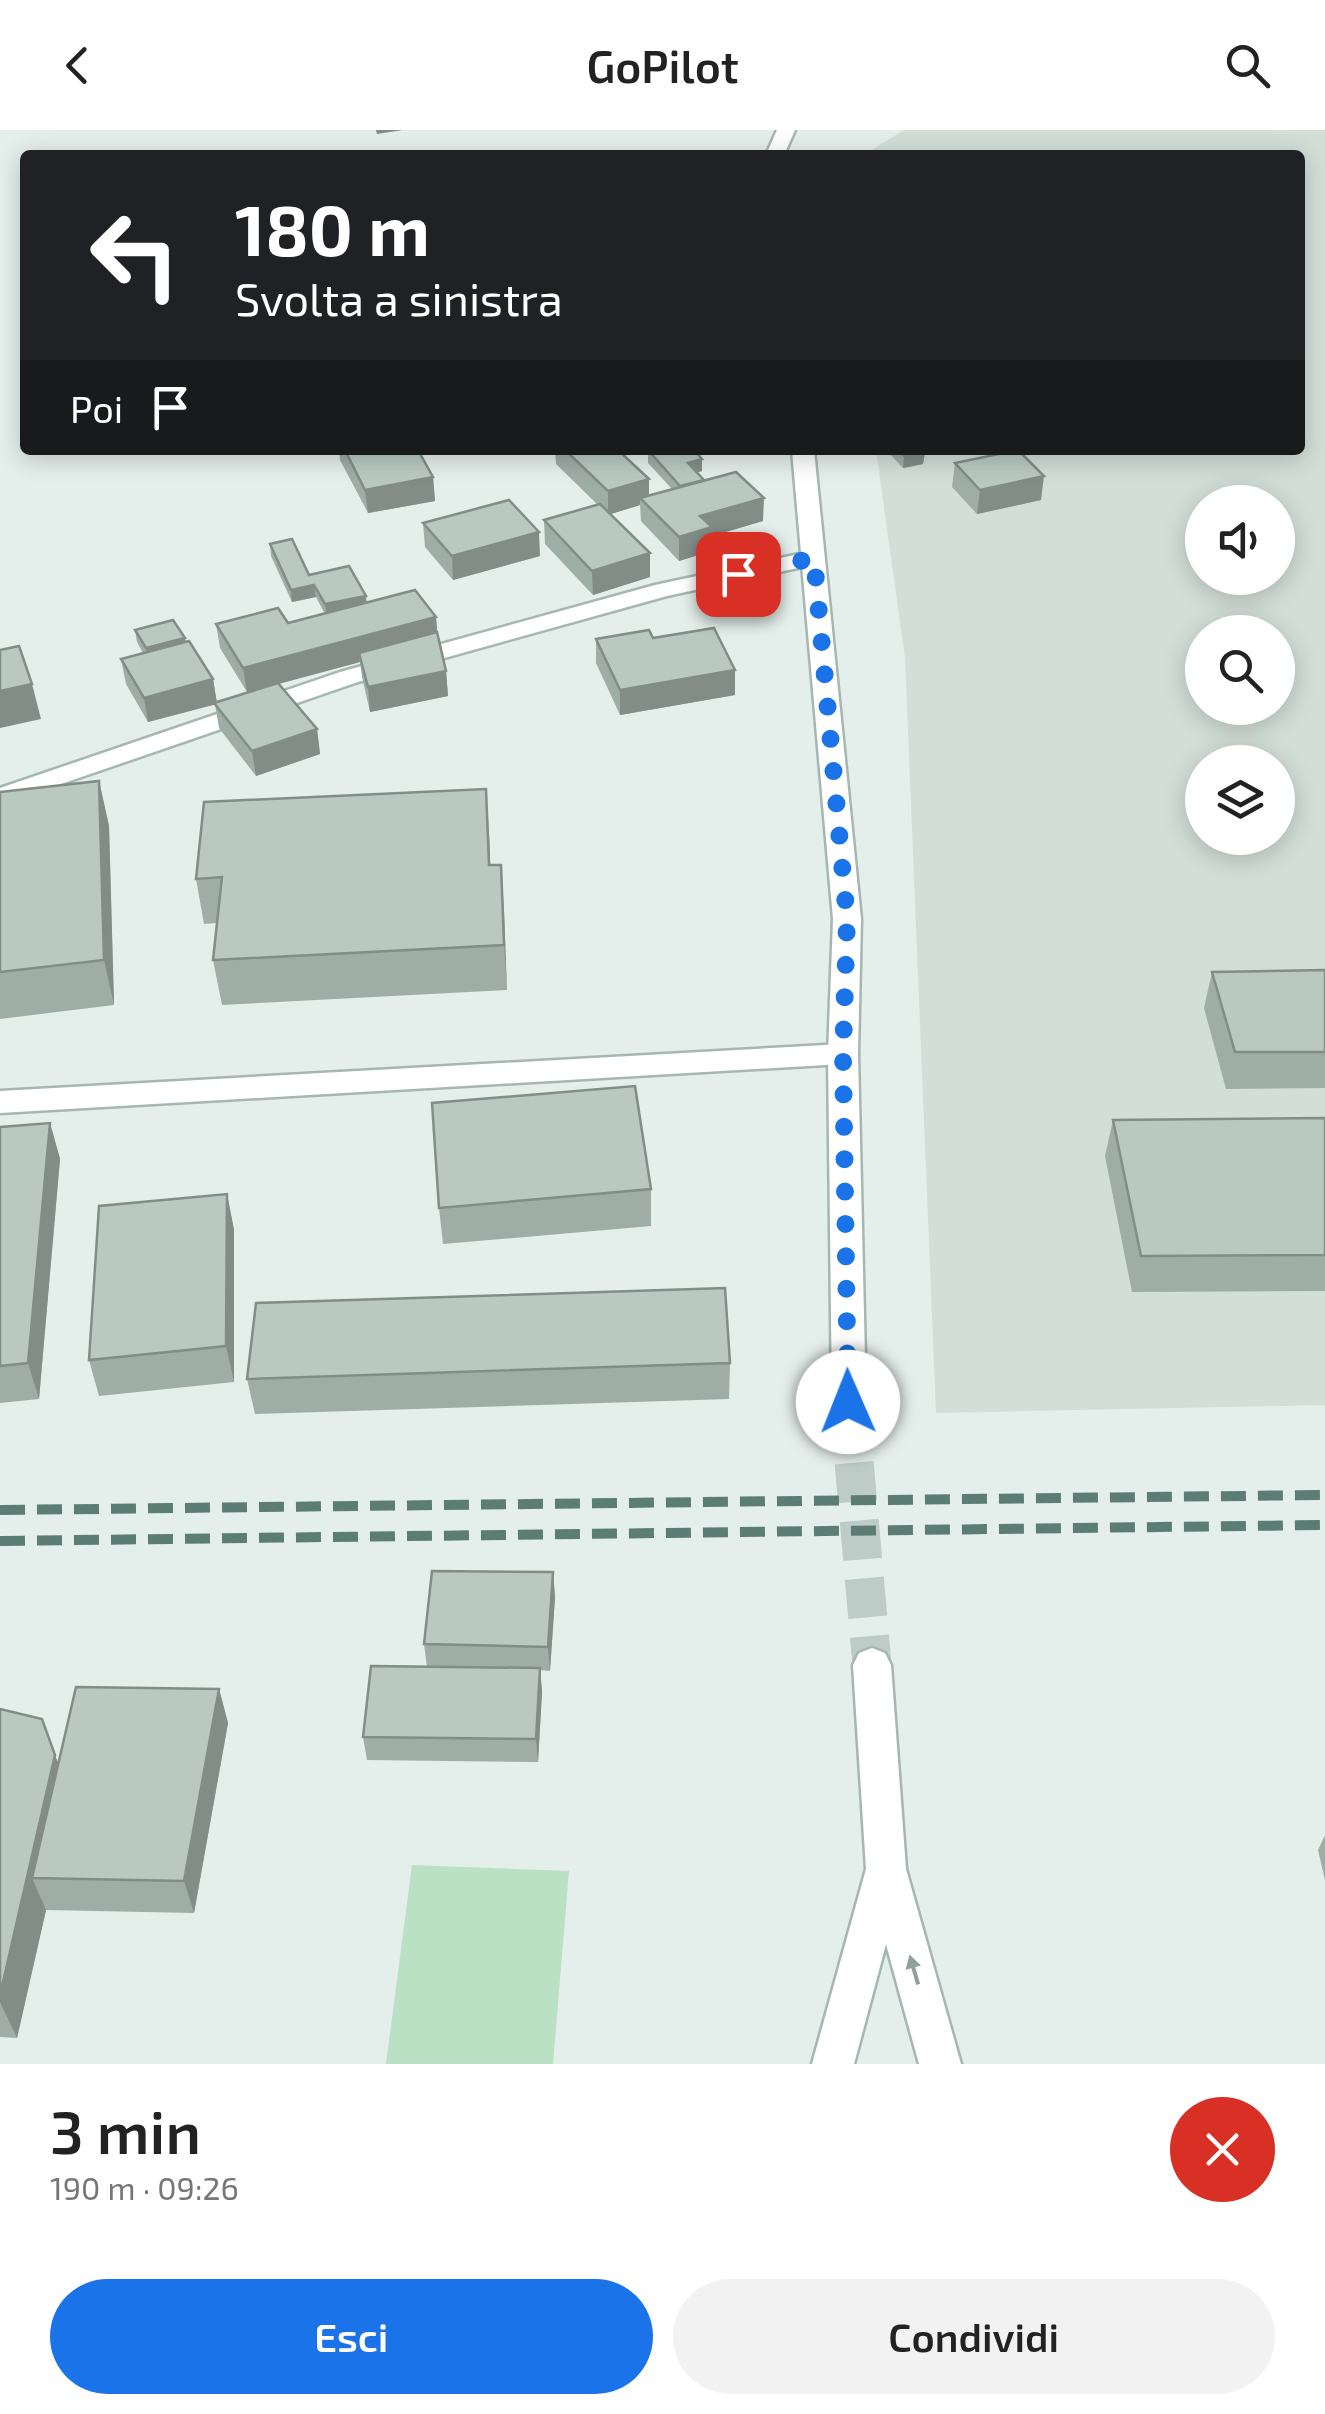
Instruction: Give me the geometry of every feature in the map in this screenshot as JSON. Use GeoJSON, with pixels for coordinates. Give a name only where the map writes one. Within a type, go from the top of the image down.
{"type":"FeatureCollection","features":[{"type":"Feature","properties":{"kind":"street"},"geometry":{"type":"LineString","coordinates":[[804,455],[847,919],[843,1054],[848,1402]]}},
{"type":"Feature","properties":{"kind":"street"},"geometry":{"type":"LineString","coordinates":[[0,797],[349,677],[663,590],[814,558]]}},
{"type":"Feature","properties":{"kind":"street"},"geometry":{"type":"LineString","coordinates":[[0,1102],[843,1054]]}},
{"type":"Feature","properties":{"kind":"street"},"geometry":{"type":"LineString","coordinates":[[872,1665],[886,1869],[940,2064]]}},
{"type":"Feature","properties":{"kind":"street"},"geometry":{"type":"LineString","coordinates":[[833,2064],[886,1869]]}},
{"type":"Feature","properties":{"kind":"shaded area"},"geometry":{"type":"Polygon","coordinates":[[[904,130],[1325,130],[1325,1405],[936,1413],[905,658],[877,455],[1305,455],[1305,150],[872,150],[904,130]]]}},
{"type":"Feature","properties":{"kind":"green space"},"geometry":{"type":"Polygon","coordinates":[[[412,1865],[569,1871],[553,2064],[386,2064],[412,1865]]]}},
{"type":"Feature","properties":{"kind":"building"},"geometry":{"type":"Polygon","coordinates":[[[348,455],[421,455],[433,477],[365,490],[348,455]]]}},
{"type":"Feature","properties":{"kind":"building"},"geometry":{"type":"Polygon","coordinates":[[[570,455],[623,455],[649,479],[608,491],[570,455]]]}},
{"type":"Feature","properties":{"kind":"building"},"geometry":{"type":"Polygon","coordinates":[[[652,455],[698,455],[702,459],[688,463],[704,480],[680,486],[652,455]]]}},
{"type":"Feature","properties":{"kind":"building"},"geometry":{"type":"Polygon","coordinates":[[[994,455],[1023,455],[1044,476],[980,490],[955,463],[994,455]]]}},
{"type":"Feature","properties":{"kind":"building"},"geometry":{"type":"Polygon","coordinates":[[[736,472],[764,498],[700,516],[712,527],[679,537],[640,498],[736,472]]]}},
{"type":"Feature","properties":{"kind":"building"},"geometry":{"type":"Polygon","coordinates":[[[509,500],[539,532],[452,556],[423,523],[509,500]]]}},
{"type":"Feature","properties":{"kind":"building"},"geometry":{"type":"Polygon","coordinates":[[[600,504],[650,553],[592,571],[544,520],[600,504]]]}},
{"type":"Feature","properties":{"kind":"building"},"geometry":{"type":"Polygon","coordinates":[[[292,539],[309,575],[349,566],[366,596],[325,604],[314,585],[291,590],[270,544],[292,539]]]}},
{"type":"Feature","properties":{"kind":"building"},"geometry":{"type":"Polygon","coordinates":[[[415,590],[436,617],[243,668],[216,624],[278,608],[288,623],[415,590]]]}},
{"type":"Feature","properties":{"kind":"building"},"geometry":{"type":"Polygon","coordinates":[[[173,620],[185,638],[146,648],[135,630],[173,620]]]}},
{"type":"Feature","properties":{"kind":"building"},"geometry":{"type":"Polygon","coordinates":[[[714,628],[735,670],[620,690],[596,639],[649,630],[653,638],[714,628]]]}},
{"type":"Feature","properties":{"kind":"building"},"geometry":{"type":"Polygon","coordinates":[[[437,632],[446,671],[368,687],[359,653],[437,632]]]}},
{"type":"Feature","properties":{"kind":"building"},"geometry":{"type":"Polygon","coordinates":[[[189,641],[213,679],[144,698],[121,659],[189,641]]]}},
{"type":"Feature","properties":{"kind":"building"},"geometry":{"type":"Polygon","coordinates":[[[19,646],[32,684],[0,691],[0,650],[19,646]]]}},
{"type":"Feature","properties":{"kind":"building"},"geometry":{"type":"Polygon","coordinates":[[[278,683],[317,729],[252,751],[214,703],[278,683]]]}},
{"type":"Feature","properties":{"kind":"building"},"geometry":{"type":"Polygon","coordinates":[[[99,781],[104,960],[0,972],[0,792],[99,781]]]}},
{"type":"Feature","properties":{"kind":"building"},"geometry":{"type":"Polygon","coordinates":[[[486,789],[489,865],[501,865],[504,945],[213,960],[222,877],[196,879],[204,802],[486,789]]]}},
{"type":"Feature","properties":{"kind":"building"},"geometry":{"type":"Polygon","coordinates":[[[1325,970],[1325,1052],[1235,1052],[1212,972],[1325,970]]]}},
{"type":"Feature","properties":{"kind":"building"},"geometry":{"type":"Polygon","coordinates":[[[635,1086],[651,1189],[439,1208],[432,1103],[635,1086]]]}},
{"type":"Feature","properties":{"kind":"building"},"geometry":{"type":"Polygon","coordinates":[[[1325,1118],[1325,1255],[1141,1256],[1113,1120],[1325,1118]]]}},
{"type":"Feature","properties":{"kind":"building"},"geometry":{"type":"Polygon","coordinates":[[[50,1123],[28,1363],[0,1366],[0,1127],[50,1123]]]}},
{"type":"Feature","properties":{"kind":"building"},"geometry":{"type":"Polygon","coordinates":[[[227,1194],[226,1346],[89,1360],[99,1206],[227,1194]]]}},
{"type":"Feature","properties":{"kind":"building"},"geometry":{"type":"Polygon","coordinates":[[[725,1288],[730,1363],[247,1379],[256,1303],[725,1288]]]}},
{"type":"Feature","properties":{"kind":"building"},"geometry":{"type":"Polygon","coordinates":[[[432,1571],[553,1572],[548,1647],[424,1644],[432,1571]]]}},
{"type":"Feature","properties":{"kind":"building"},"geometry":{"type":"Polygon","coordinates":[[[371,1666],[540,1668],[536,1739],[363,1737],[371,1666]]]}},
{"type":"Feature","properties":{"kind":"building"},"geometry":{"type":"Polygon","coordinates":[[[76,1687],[219,1689],[184,1881],[32,1878],[76,1687]]]}},
{"type":"Feature","properties":{"kind":"building"},"geometry":{"type":"Polygon","coordinates":[[[0,1709],[42,1719],[55,1755],[0,1995],[0,1709]]]}},
{"type":"Feature","properties":{"kind":"tunnel"},"geometry":{"type":"LineString","coordinates":[[849,1402],[850,1408]]}},
{"type":"Feature","properties":{"kind":"tunnel"},"geometry":{"type":"LineString","coordinates":[[849,1405],[872,1665]]}},
{"type":"Feature","properties":{"kind":"railway"},"geometry":{"type":"LineString","coordinates":[[0,1510],[1325,1495]]}},
{"type":"Feature","properties":{"kind":"railway"},"geometry":{"type":"LineString","coordinates":[[0,1541],[1325,1525]]}},
{"type":"Feature","properties":{"kind":"route"},"geometry":{"type":"LineString","coordinates":[[738,574],[814,558],[847,919],[843,1054],[848,1402]]}}]}
